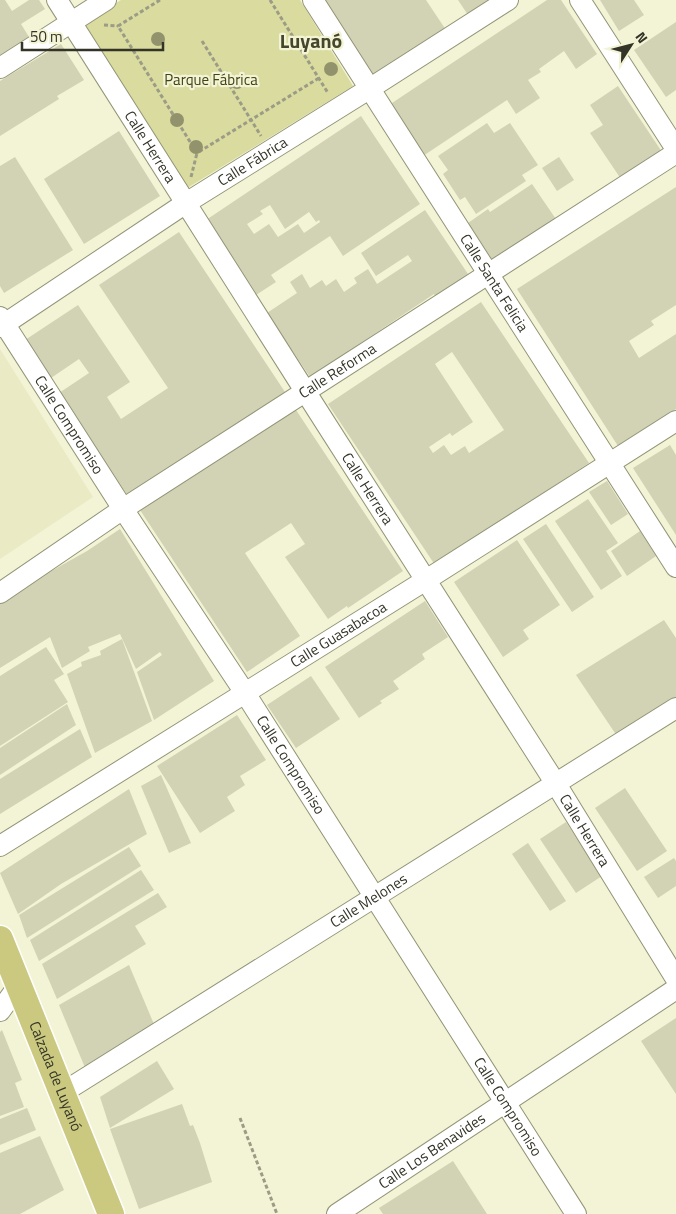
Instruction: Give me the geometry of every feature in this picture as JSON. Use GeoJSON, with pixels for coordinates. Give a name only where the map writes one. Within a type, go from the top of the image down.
{"type":"FeatureCollection","features":[{"type":"Feature","properties":{"kind":"main road","name":"Calzada de Luyanó"},"geometry":{"type":"LineString","coordinates":[[0,939],[111,1214]]}},
{"type":"Feature","properties":{"kind":"street","name":"Calle Herrera"},"geometry":{"type":"LineString","coordinates":[[57,0],[556,784],[676,979]]}},
{"type":"Feature","properties":{"kind":"street"},"geometry":{"type":"LineString","coordinates":[[0,68],[106,0]]}},
{"type":"Feature","properties":{"kind":"street","name":"Calle Santa Felicia"},"geometry":{"type":"LineString","coordinates":[[314,0],[369,89],[676,567]]}},
{"type":"Feature","properties":{"kind":"street","name":"Calle Fábrica"},"geometry":{"type":"LineString","coordinates":[[2,323],[186,203],[508,0]]}},
{"type":"Feature","properties":{"kind":"street"},"geometry":{"type":"LineString","coordinates":[[580,0],[676,149]]}},
{"type":"Feature","properties":{"kind":"street","name":"Calle Reforma"},"geometry":{"type":"LineString","coordinates":[[0,594],[123,509],[676,153]]}},
{"type":"Feature","properties":{"kind":"street","name":"Calle Compromiso"},"geometry":{"type":"LineString","coordinates":[[2,323],[245,693],[576,1214]]}},
{"type":"Feature","properties":{"kind":"street","name":"Calle Guasabacoa"},"geometry":{"type":"LineString","coordinates":[[0,846],[426,580],[676,421]]}},
{"type":"Feature","properties":{"kind":"street","name":"Calle Melones"},"geometry":{"type":"LineString","coordinates":[[62,1093],[676,708]]}},
{"type":"Feature","properties":{"kind":"street"},"geometry":{"type":"LineString","coordinates":[[0,1011],[19,986]]}},
{"type":"Feature","properties":{"kind":"street","name":"Calle Los Benavides"},"geometry":{"type":"LineString","coordinates":[[337,1214],[359,1208],[505,1104],[676,989]]}},
{"type":"Feature","properties":{"kind":"path"},"geometry":{"type":"LineString","coordinates":[[160,0],[118,26],[197,153],[319,78],[270,0]]}},
{"type":"Feature","properties":{"kind":"path"},"geometry":{"type":"LineString","coordinates":[[202,41],[270,151]]}},
{"type":"Feature","properties":{"kind":"path"},"geometry":{"type":"LineString","coordinates":[[240,1118],[278,1214]]}},
{"type":"Feature","properties":{"kind":"shaded area"},"geometry":{"type":"Polygon","coordinates":[[[0,349],[93,497],[0,559],[0,349]]]}},
{"type":"Feature","properties":{"kind":"green space","name":"Parque Fábrica"},"geometry":{"type":"Polygon","coordinates":[[[121,0],[300,0],[353,86],[184,190],[82,24],[121,0]]]}},
{"type":"Feature","properties":{"kind":"building"},"geometry":{"type":"Polygon","coordinates":[[[0,0],[5,0],[12,11],[29,0],[39,0],[45,9],[21,24],[29,37],[0,56],[0,0]]]}},
{"type":"Feature","properties":{"kind":"building"},"geometry":{"type":"Polygon","coordinates":[[[321,0],[426,0],[448,33],[375,82],[321,0]]]}},
{"type":"Feature","properties":{"kind":"building"},"geometry":{"type":"Polygon","coordinates":[[[458,0],[498,0],[470,18],[458,0]]]}},
{"type":"Feature","properties":{"kind":"building"},"geometry":{"type":"Polygon","coordinates":[[[547,0],[561,0],[597,54],[576,69],[564,51],[539,69],[541,72],[528,80],[540,98],[516,114],[507,100],[423,156],[389,105],[547,0]]]}},
{"type":"Feature","properties":{"kind":"building"},"geometry":{"type":"Polygon","coordinates":[[[600,0],[634,0],[644,15],[619,31],[600,0]]]}},
{"type":"Feature","properties":{"kind":"building"},"geometry":{"type":"Polygon","coordinates":[[[676,22],[676,90],[666,97],[634,50],[676,22]]]}},
{"type":"Feature","properties":{"kind":"building"},"geometry":{"type":"Polygon","coordinates":[[[61,44],[84,80],[57,96],[59,99],[0,136],[0,81],[61,44]]]}},
{"type":"Feature","properties":{"kind":"building"},"geometry":{"type":"Polygon","coordinates":[[[618,86],[664,155],[623,182],[590,133],[603,125],[590,105],[618,86]]]}},
{"type":"Feature","properties":{"kind":"building"},"geometry":{"type":"Polygon","coordinates":[[[361,116],[420,204],[343,256],[330,236],[271,275],[276,282],[256,295],[206,220],[361,116]],[[270,205],[260,211],[263,214],[247,224],[254,234],[269,224],[278,237],[298,224],[304,233],[320,222],[319,220],[316,222],[309,212],[285,229],[270,205]]]}},
{"type":"Feature","properties":{"kind":"building"},"geometry":{"type":"Polygon","coordinates":[[[487,123],[494,133],[510,123],[538,165],[522,175],[526,181],[476,214],[465,197],[460,200],[443,174],[448,170],[438,156],[487,123]]]}},
{"type":"Feature","properties":{"kind":"building"},"geometry":{"type":"Polygon","coordinates":[[[119,131],[160,196],[84,244],[44,179],[119,131]]]}},
{"type":"Feature","properties":{"kind":"building"},"geometry":{"type":"Polygon","coordinates":[[[15,157],[73,250],[4,293],[0,286],[0,166],[15,157]]]}},
{"type":"Feature","properties":{"kind":"building"},"geometry":{"type":"Polygon","coordinates":[[[559,157],[574,180],[557,191],[542,168],[559,157]]]}},
{"type":"Feature","properties":{"kind":"building"},"geometry":{"type":"Polygon","coordinates":[[[532,184],[560,225],[497,267],[468,223],[488,209],[490,212],[532,184]]]}},
{"type":"Feature","properties":{"kind":"building"},"geometry":{"type":"Polygon","coordinates":[[[676,187],[676,305],[651,321],[654,325],[629,341],[639,358],[676,334],[676,409],[618,446],[517,289],[676,187]]]}},
{"type":"Feature","properties":{"kind":"building"},"geometry":{"type":"Polygon","coordinates":[[[425,210],[468,274],[435,296],[434,294],[310,377],[267,313],[297,293],[290,282],[302,274],[310,288],[322,280],[326,286],[336,279],[344,292],[357,283],[354,278],[368,269],[377,284],[412,261],[408,255],[376,276],[361,253],[425,210]]]}},
{"type":"Feature","properties":{"kind":"building"},"geometry":{"type":"Polygon","coordinates":[[[179,232],[285,392],[128,496],[59,393],[89,373],[79,359],[51,378],[25,340],[78,305],[130,382],[107,397],[121,419],[168,388],[99,285],[179,232]]]}},
{"type":"Feature","properties":{"kind":"building"},"geometry":{"type":"Polygon","coordinates":[[[481,302],[589,463],[435,565],[328,404],[481,302]],[[452,352],[435,364],[473,422],[452,436],[450,433],[429,447],[433,453],[444,445],[451,455],[465,446],[469,453],[504,430],[452,352]]]}},
{"type":"Feature","properties":{"kind":"building"},"geometry":{"type":"Polygon","coordinates":[[[294,407],[403,571],[348,608],[347,606],[328,619],[285,557],[305,544],[291,523],[245,553],[300,636],[247,672],[140,510],[294,407]]]}},
{"type":"Feature","properties":{"kind":"building"},"geometry":{"type":"Polygon","coordinates":[[[670,445],[676,455],[676,535],[633,468],[670,445]]]}},
{"type":"Feature","properties":{"kind":"building"},"geometry":{"type":"Polygon","coordinates":[[[607,481],[628,514],[611,525],[589,492],[607,481]]]}},
{"type":"Feature","properties":{"kind":"building"},"geometry":{"type":"Polygon","coordinates":[[[588,499],[618,543],[606,551],[622,576],[601,590],[555,521],[588,499]]]}},
{"type":"Feature","properties":{"kind":"building"},"geometry":{"type":"Polygon","coordinates":[[[546,524],[594,597],[572,612],[523,539],[546,524]]]}},
{"type":"Feature","properties":{"kind":"building"},"geometry":{"type":"Polygon","coordinates":[[[120,529],[214,681],[154,720],[137,672],[162,655],[160,652],[136,669],[120,634],[88,647],[90,651],[62,668],[50,637],[0,668],[0,603],[120,529]]]}},
{"type":"Feature","properties":{"kind":"building"},"geometry":{"type":"Polygon","coordinates":[[[640,531],[656,556],[627,576],[611,551],[640,531]]]}},
{"type":"Feature","properties":{"kind":"building"},"geometry":{"type":"Polygon","coordinates":[[[517,540],[560,605],[523,630],[529,639],[503,657],[454,582],[517,540]]]}},
{"type":"Feature","properties":{"kind":"building"},"geometry":{"type":"Polygon","coordinates":[[[425,601],[448,637],[422,654],[425,659],[393,681],[399,689],[359,718],[325,667],[425,601]]]}},
{"type":"Feature","properties":{"kind":"building"},"geometry":{"type":"Polygon","coordinates":[[[664,620],[676,638],[676,697],[617,736],[576,675],[664,620]]]}},
{"type":"Feature","properties":{"kind":"building"},"geometry":{"type":"Polygon","coordinates":[[[122,639],[152,721],[95,753],[67,674],[82,666],[81,662],[101,655],[100,651],[122,639]]]}},
{"type":"Feature","properties":{"kind":"building"},"geometry":{"type":"Polygon","coordinates":[[[46,647],[64,674],[54,680],[68,702],[0,746],[0,676],[46,647]]]}},
{"type":"Feature","properties":{"kind":"building"},"geometry":{"type":"Polygon","coordinates":[[[311,676],[340,719],[296,748],[267,705],[311,676]]]}},
{"type":"Feature","properties":{"kind":"building"},"geometry":{"type":"Polygon","coordinates":[[[67,704],[76,725],[0,775],[0,748],[67,704]]]}},
{"type":"Feature","properties":{"kind":"building"},"geometry":{"type":"Polygon","coordinates":[[[237,715],[266,760],[240,776],[245,785],[227,797],[235,811],[200,833],[157,766],[237,715]]]}},
{"type":"Feature","properties":{"kind":"building"},"geometry":{"type":"Polygon","coordinates":[[[80,729],[92,757],[0,814],[0,779],[80,729]]]}},
{"type":"Feature","properties":{"kind":"building"},"geometry":{"type":"Polygon","coordinates":[[[161,775],[191,843],[169,853],[141,786],[161,775]]]}},
{"type":"Feature","properties":{"kind":"building"},"geometry":{"type":"Polygon","coordinates":[[[625,788],[667,851],[637,871],[595,808],[625,788]]]}},
{"type":"Feature","properties":{"kind":"building"},"geometry":{"type":"Polygon","coordinates":[[[129,789],[147,834],[61,884],[18,914],[0,873],[129,789]]]}},
{"type":"Feature","properties":{"kind":"building"},"geometry":{"type":"Polygon","coordinates":[[[566,822],[602,876],[576,893],[540,839],[566,822]]]}},
{"type":"Feature","properties":{"kind":"building"},"geometry":{"type":"Polygon","coordinates":[[[528,843],[566,901],[550,911],[512,854],[528,843]]]}},
{"type":"Feature","properties":{"kind":"building"},"geometry":{"type":"Polygon","coordinates":[[[129,847],[141,866],[27,938],[19,915],[129,847]]]}},
{"type":"Feature","properties":{"kind":"building"},"geometry":{"type":"Polygon","coordinates":[[[674,858],[676,861],[676,886],[658,898],[644,877],[674,858]]]}},
{"type":"Feature","properties":{"kind":"building"},"geometry":{"type":"Polygon","coordinates":[[[141,870],[154,890],[39,961],[30,940],[141,870]]]}},
{"type":"Feature","properties":{"kind":"building"},"geometry":{"type":"Polygon","coordinates":[[[158,893],[167,907],[135,926],[146,944],[57,999],[42,964],[158,893]]]}},
{"type":"Feature","properties":{"kind":"building"},"geometry":{"type":"Polygon","coordinates":[[[129,965],[156,1029],[86,1070],[59,1005],[129,965]]]}},
{"type":"Feature","properties":{"kind":"building"},"geometry":{"type":"Polygon","coordinates":[[[676,1018],[676,1094],[641,1041],[676,1018]]]}},
{"type":"Feature","properties":{"kind":"building"},"geometry":{"type":"Polygon","coordinates":[[[2,1030],[22,1080],[15,1083],[24,1107],[0,1116],[0,1032],[2,1030]]]}},
{"type":"Feature","properties":{"kind":"building"},"geometry":{"type":"Polygon","coordinates":[[[157,1061],[174,1089],[110,1128],[100,1097],[157,1061]]]}},
{"type":"Feature","properties":{"kind":"building"},"geometry":{"type":"Polygon","coordinates":[[[182,1104],[190,1126],[193,1125],[200,1143],[212,1182],[139,1209],[110,1129],[182,1104]]]}},
{"type":"Feature","properties":{"kind":"building"},"geometry":{"type":"Polygon","coordinates":[[[27,1108],[36,1130],[0,1145],[0,1119],[27,1108]]]}},
{"type":"Feature","properties":{"kind":"building"},"geometry":{"type":"Polygon","coordinates":[[[40,1136],[64,1190],[20,1214],[0,1214],[0,1153],[40,1136]]]}},
{"type":"Feature","properties":{"kind":"building"},"geometry":{"type":"Polygon","coordinates":[[[453,1161],[487,1214],[383,1214],[379,1208],[453,1161]]]}},
{"type":"Feature","properties":{"kind":"district","name":"Luyanó"},"geometry":{"type":"Point","coordinates":[311,41]}}]}
